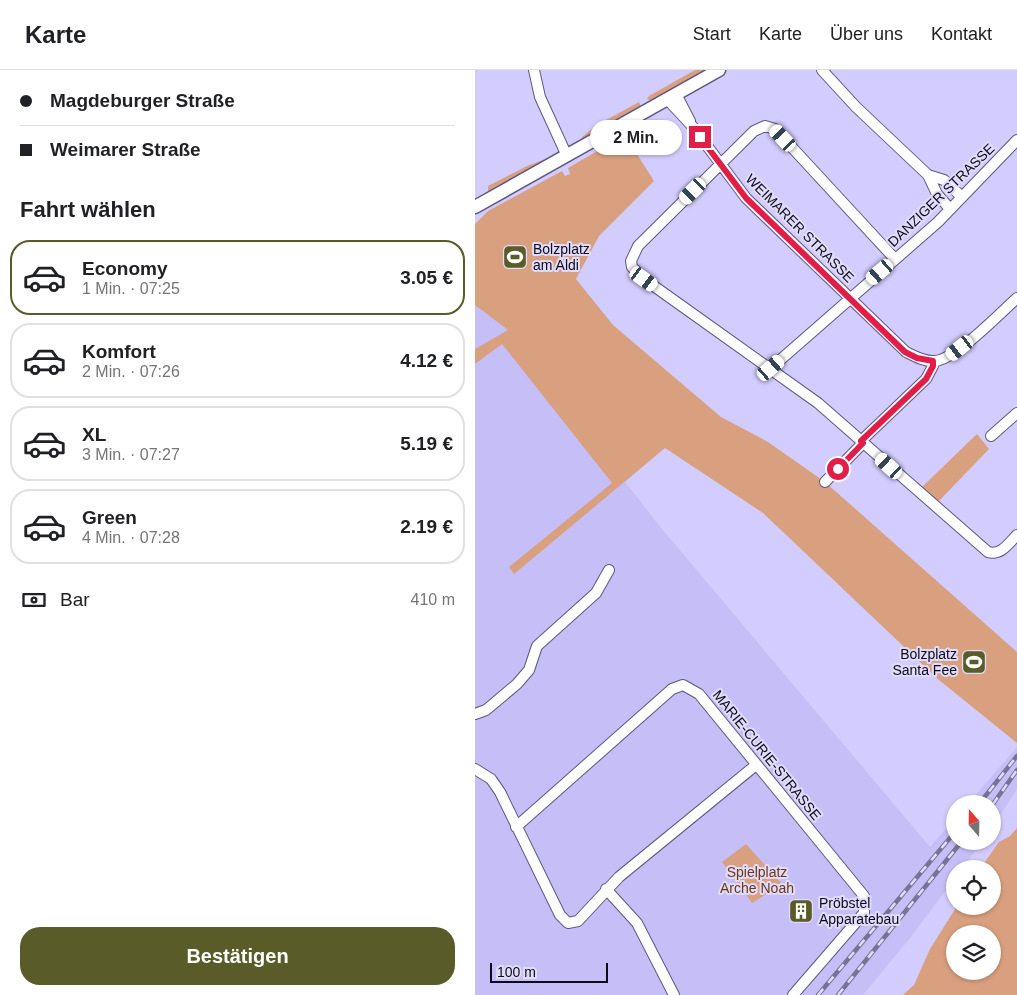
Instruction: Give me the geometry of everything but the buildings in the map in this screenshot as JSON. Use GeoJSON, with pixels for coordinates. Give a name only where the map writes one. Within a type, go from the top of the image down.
{"type":"FeatureCollection","features":[{"type":"Feature","properties":{"kind":"main road"},"geometry":{"type":"LineString","coordinates":[[475,207],[719,70]]}},
{"type":"Feature","properties":{"kind":"street"},"geometry":{"type":"LineString","coordinates":[[534,70],[540,97],[567,156]]}},
{"type":"Feature","properties":{"kind":"street"},"geometry":{"type":"LineString","coordinates":[[822,70],[857,107],[928,175],[937,194],[950,209]]}},
{"type":"Feature","properties":{"kind":"street","name":"WEIMARER STRASSE"},"geometry":{"type":"LineString","coordinates":[[671,97],[746,198],[905,352],[917,358],[933,361]]}},
{"type":"Feature","properties":{"kind":"street"},"geometry":{"type":"LineString","coordinates":[[895,259],[770,126],[765,126],[753,131],[638,246],[631,261],[632,267],[644,279],[718,334],[771,368],[818,403],[961,529],[993,553],[1001,551],[1017,535]]}},
{"type":"Feature","properties":{"kind":"street","name":"DANZIGER STRASSE"},"geometry":{"type":"LineString","coordinates":[[771,368],[950,209],[1017,140]]}},
{"type":"Feature","properties":{"kind":"street"},"geometry":{"type":"LineString","coordinates":[[928,175],[944,180],[962,197]]}},
{"type":"Feature","properties":{"kind":"street"},"geometry":{"type":"LineString","coordinates":[[825,482],[862,442],[926,379],[933,366],[933,361],[952,355],[1017,298]]}},
{"type":"Feature","properties":{"kind":"street"},"geometry":{"type":"LineString","coordinates":[[991,436],[1017,413]]}},
{"type":"Feature","properties":{"kind":"street"},"geometry":{"type":"LineString","coordinates":[[475,714],[486,710],[517,684],[529,670],[537,646],[596,593],[609,570]]}},
{"type":"Feature","properties":{"kind":"street","name":"MARIE-CURIE-STRASSE"},"geometry":{"type":"LineString","coordinates":[[517,827],[672,690],[683,686],[699,694],[864,896],[866,904],[864,913],[793,995]]}},
{"type":"Feature","properties":{"kind":"street"},"geometry":{"type":"LineString","coordinates":[[475,769],[491,779],[500,792],[562,919],[564,922],[572,922],[583,916],[607,889],[757,765]]}},
{"type":"Feature","properties":{"kind":"street"},"geometry":{"type":"LineString","coordinates":[[607,889],[637,923],[674,995]]}},
{"type":"Feature","properties":{"kind":"shaded area"},"geometry":{"type":"Polygon","coordinates":[[[475,305],[665,447],[625,482],[662,529],[930,847],[946,829],[946,850],[976,850],[968,860],[946,860],[946,890],[910,938],[863,995],[475,995],[475,305]]]}},
{"type":"Feature","properties":{"kind":"shaded area"},"geometry":{"type":"Polygon","coordinates":[[[1017,747],[1017,789],[1001,814],[1001,795],[976,795],[1017,747]]]}},
{"type":"Feature","properties":{"kind":"green space"},"geometry":{"type":"Polygon","coordinates":[[[695,70],[712,70],[654,102],[647,99],[649,96],[695,70]]]}},
{"type":"Feature","properties":{"kind":"green space"},"geometry":{"type":"Polygon","coordinates":[[[639,102],[641,107],[583,142],[582,137],[597,125],[639,102]]]}},
{"type":"Feature","properties":{"kind":"green space"},"geometry":{"type":"Polygon","coordinates":[[[625,135],[654,181],[599,236],[576,279],[613,325],[721,417],[768,442],[825,482],[1017,652],[1017,743],[939,680],[763,513],[665,448],[514,574],[509,567],[612,483],[502,344],[475,364],[475,349],[508,330],[475,305],[475,224],[488,211],[562,171],[565,176],[570,174],[568,168],[625,135]]]}},
{"type":"Feature","properties":{"kind":"green space"},"geometry":{"type":"Polygon","coordinates":[[[551,157],[514,181],[488,191],[488,186],[527,166],[551,157]]]}},
{"type":"Feature","properties":{"kind":"green space"},"geometry":{"type":"Polygon","coordinates":[[[977,434],[989,449],[938,502],[922,487],[977,434]]]}},
{"type":"Feature","properties":{"kind":"green space"},"geometry":{"type":"Polygon","coordinates":[[[1017,828],[1017,995],[903,995],[914,985],[930,949],[951,915],[1001,915],[1001,860],[986,860],[993,850],[1001,850],[1001,841],[1010,836],[1017,828]]]}},
{"type":"Feature","properties":{"kind":"green space","name":"Spielplatz Arche Noah"},"geometry":{"type":"Polygon","coordinates":[[[746,844],[782,884],[752,903],[722,862],[746,844]]]}},
{"type":"Feature","properties":{"kind":"railway"},"geometry":{"type":"LineString","coordinates":[[986,795],[1017,756]]}},
{"type":"Feature","properties":{"kind":"railway"},"geometry":{"type":"LineString","coordinates":[[999,795],[1017,770]]}},
{"type":"Feature","properties":{"kind":"railway"},"geometry":{"type":"LineString","coordinates":[[818,995],[946,843]]}},
{"type":"Feature","properties":{"kind":"railway"},"geometry":{"type":"LineString","coordinates":[[838,995],[955,850]]}},
{"type":"Feature","properties":{"kind":"place","name":"Bolzplatz am Aldi"},"geometry":{"type":"Point","coordinates":[515,257]}},
{"type":"Feature","properties":{"kind":"place","name":"Bolzplatz Santa Fee"},"geometry":{"type":"Point","coordinates":[974,662]}},
{"type":"Feature","properties":{"kind":"place","name":"Pröbstel Apparatebau"},"geometry":{"type":"Point","coordinates":[801,911]}},
{"type":"Feature","properties":{"kind":"route"},"geometry":{"type":"LineString","coordinates":[[700,137],[746,198],[905,352],[917,358],[933,361],[933,366],[926,379],[861,441],[863,443],[838,469]]}}]}
